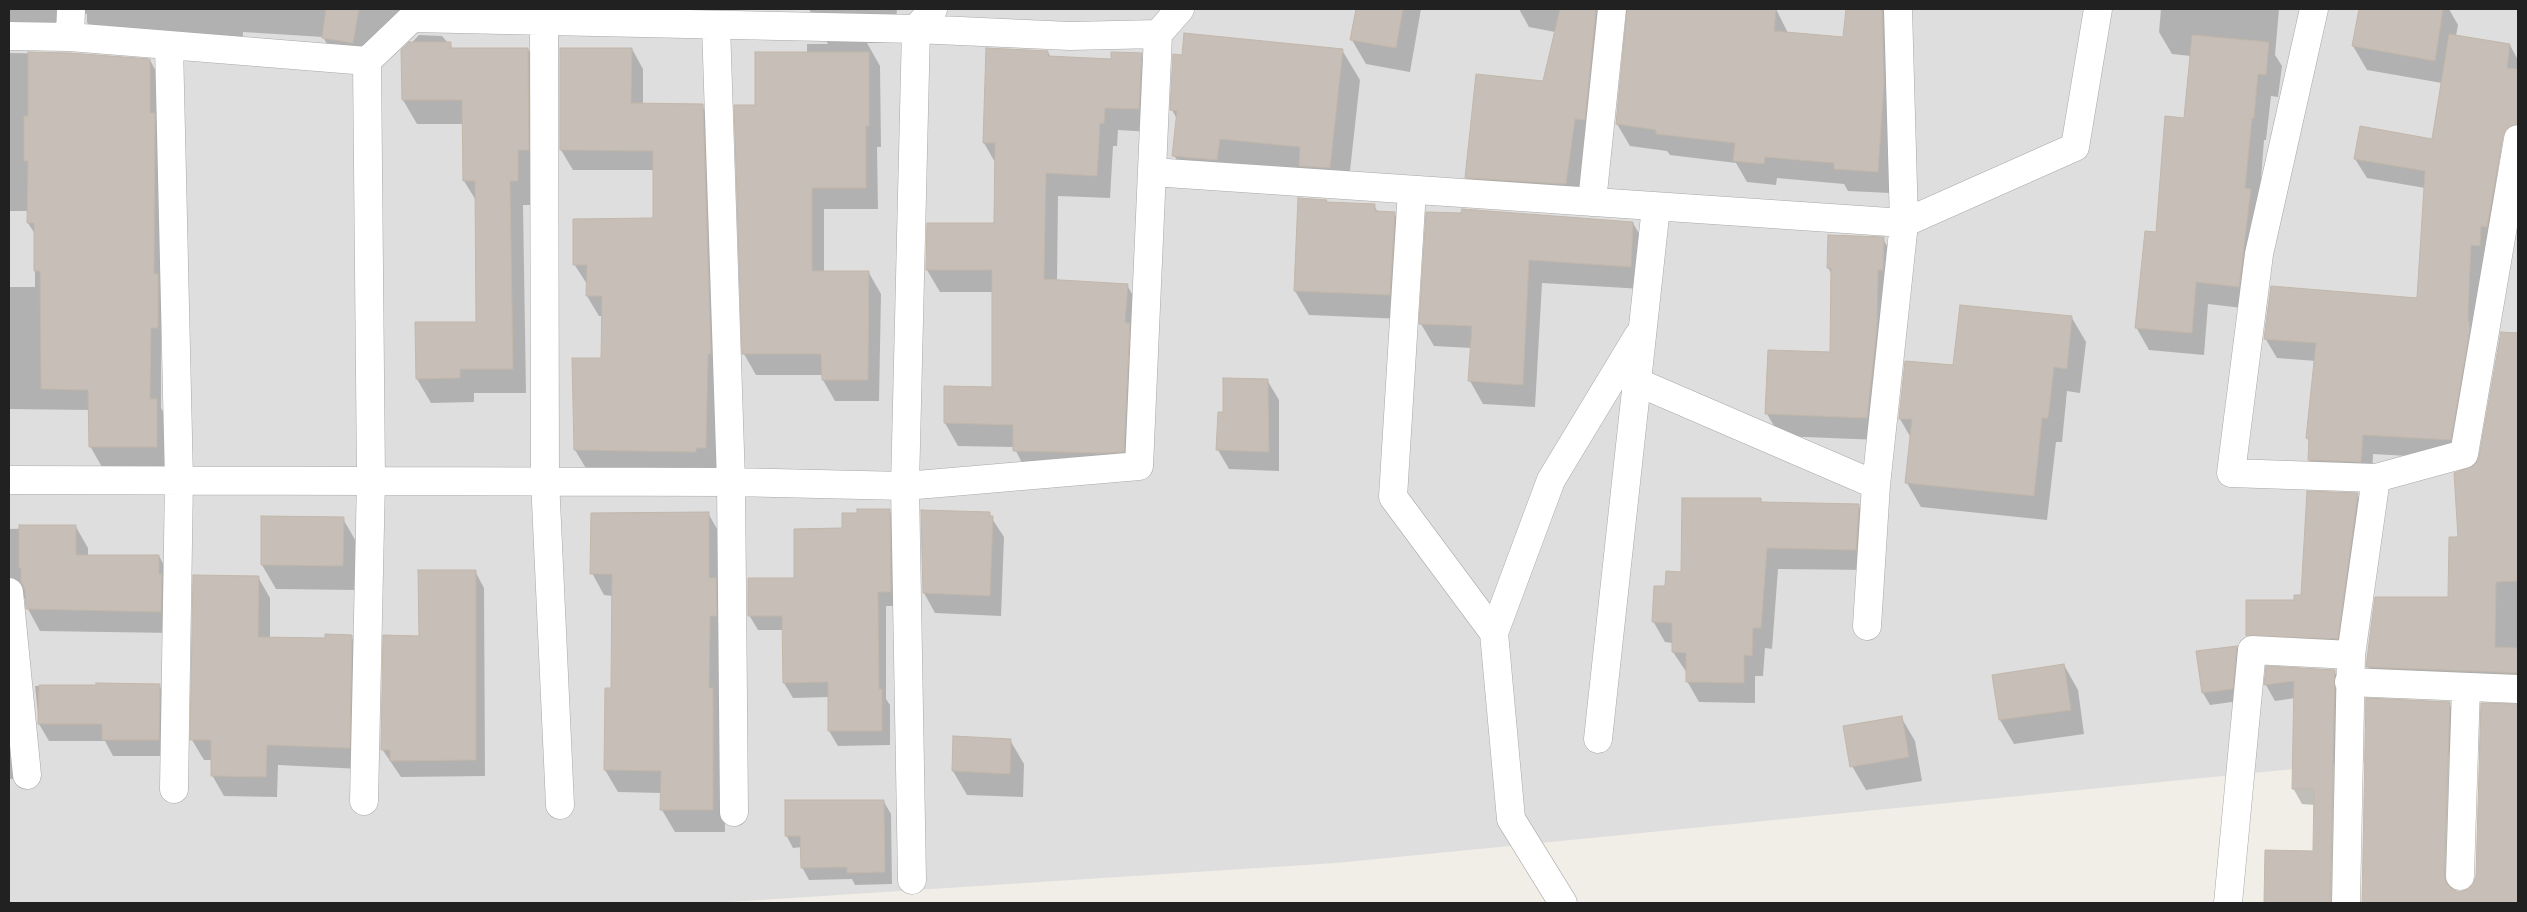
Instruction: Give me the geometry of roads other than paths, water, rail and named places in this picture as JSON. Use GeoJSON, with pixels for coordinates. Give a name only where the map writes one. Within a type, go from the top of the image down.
{"type":"FeatureCollection","features":[{"type":"Feature","properties":{"kind":"street"},"geometry":{"type":"LineString","coordinates":[[70,37],[71,9]]}},
{"type":"Feature","properties":{"kind":"street"},"geometry":{"type":"LineString","coordinates":[[912,880],[905,486],[916,29],[933,9]]}},
{"type":"Feature","properties":{"kind":"street"},"geometry":{"type":"LineString","coordinates":[[9,480],[545,480],[905,486],[1139,466],[1158,34],[1180,9]]}},
{"type":"Feature","properties":{"kind":"street"},"geometry":{"type":"LineString","coordinates":[[1592,202],[1612,9]]}},
{"type":"Feature","properties":{"kind":"street"},"geometry":{"type":"LineString","coordinates":[[1867,626],[1876,485],[1904,223],[1898,9]]}},
{"type":"Feature","properties":{"kind":"street"},"geometry":{"type":"LineString","coordinates":[[1152,172],[1904,223],[2075,147],[2098,9]]}},
{"type":"Feature","properties":{"kind":"street"},"geometry":{"type":"LineString","coordinates":[[2314,9],[2259,254],[2231,473],[2376,478],[2464,454],[2518,139]]}},
{"type":"Feature","properties":{"kind":"street"},"geometry":{"type":"LineString","coordinates":[[364,801],[371,479],[367,62],[412,18],[510,15],[544,21],[916,29],[1070,36],[1158,34]]}},
{"type":"Feature","properties":{"kind":"street"},"geometry":{"type":"LineString","coordinates":[[544,21],[545,480],[560,805]]}},
{"type":"Feature","properties":{"kind":"street"},"geometry":{"type":"LineString","coordinates":[[716,25],[731,482],[734,812]]}},
{"type":"Feature","properties":{"kind":"street"},"geometry":{"type":"LineString","coordinates":[[9,36],[70,37],[367,62]]}},
{"type":"Feature","properties":{"kind":"street"},"geometry":{"type":"LineString","coordinates":[[169,45],[179,480],[174,789]]}},
{"type":"Feature","properties":{"kind":"street"},"geometry":{"type":"LineString","coordinates":[[1412,190],[1393,497],[1494,633]]}},
{"type":"Feature","properties":{"kind":"street"},"geometry":{"type":"LineString","coordinates":[[1598,739],[1656,207]]}},
{"type":"Feature","properties":{"kind":"street"},"geometry":{"type":"LineString","coordinates":[[1563,903],[1511,819],[1494,633],[1551,480],[1643,328]]}},
{"type":"Feature","properties":{"kind":"street"},"geometry":{"type":"LineString","coordinates":[[1637,382],[1876,485]]}},
{"type":"Feature","properties":{"kind":"street"},"geometry":{"type":"LineString","coordinates":[[2346,903],[2349,682],[2376,478]]}},
{"type":"Feature","properties":{"kind":"street"},"geometry":{"type":"LineString","coordinates":[[9,592],[27,775]]}},
{"type":"Feature","properties":{"kind":"street"},"geometry":{"type":"LineString","coordinates":[[2228,903],[2252,650],[2351,656]]}},
{"type":"Feature","properties":{"kind":"street"},"geometry":{"type":"LineString","coordinates":[[2349,682],[2518,689]]}},
{"type":"Feature","properties":{"kind":"street"},"geometry":{"type":"LineString","coordinates":[[2460,876],[2466,687]]}}]}
